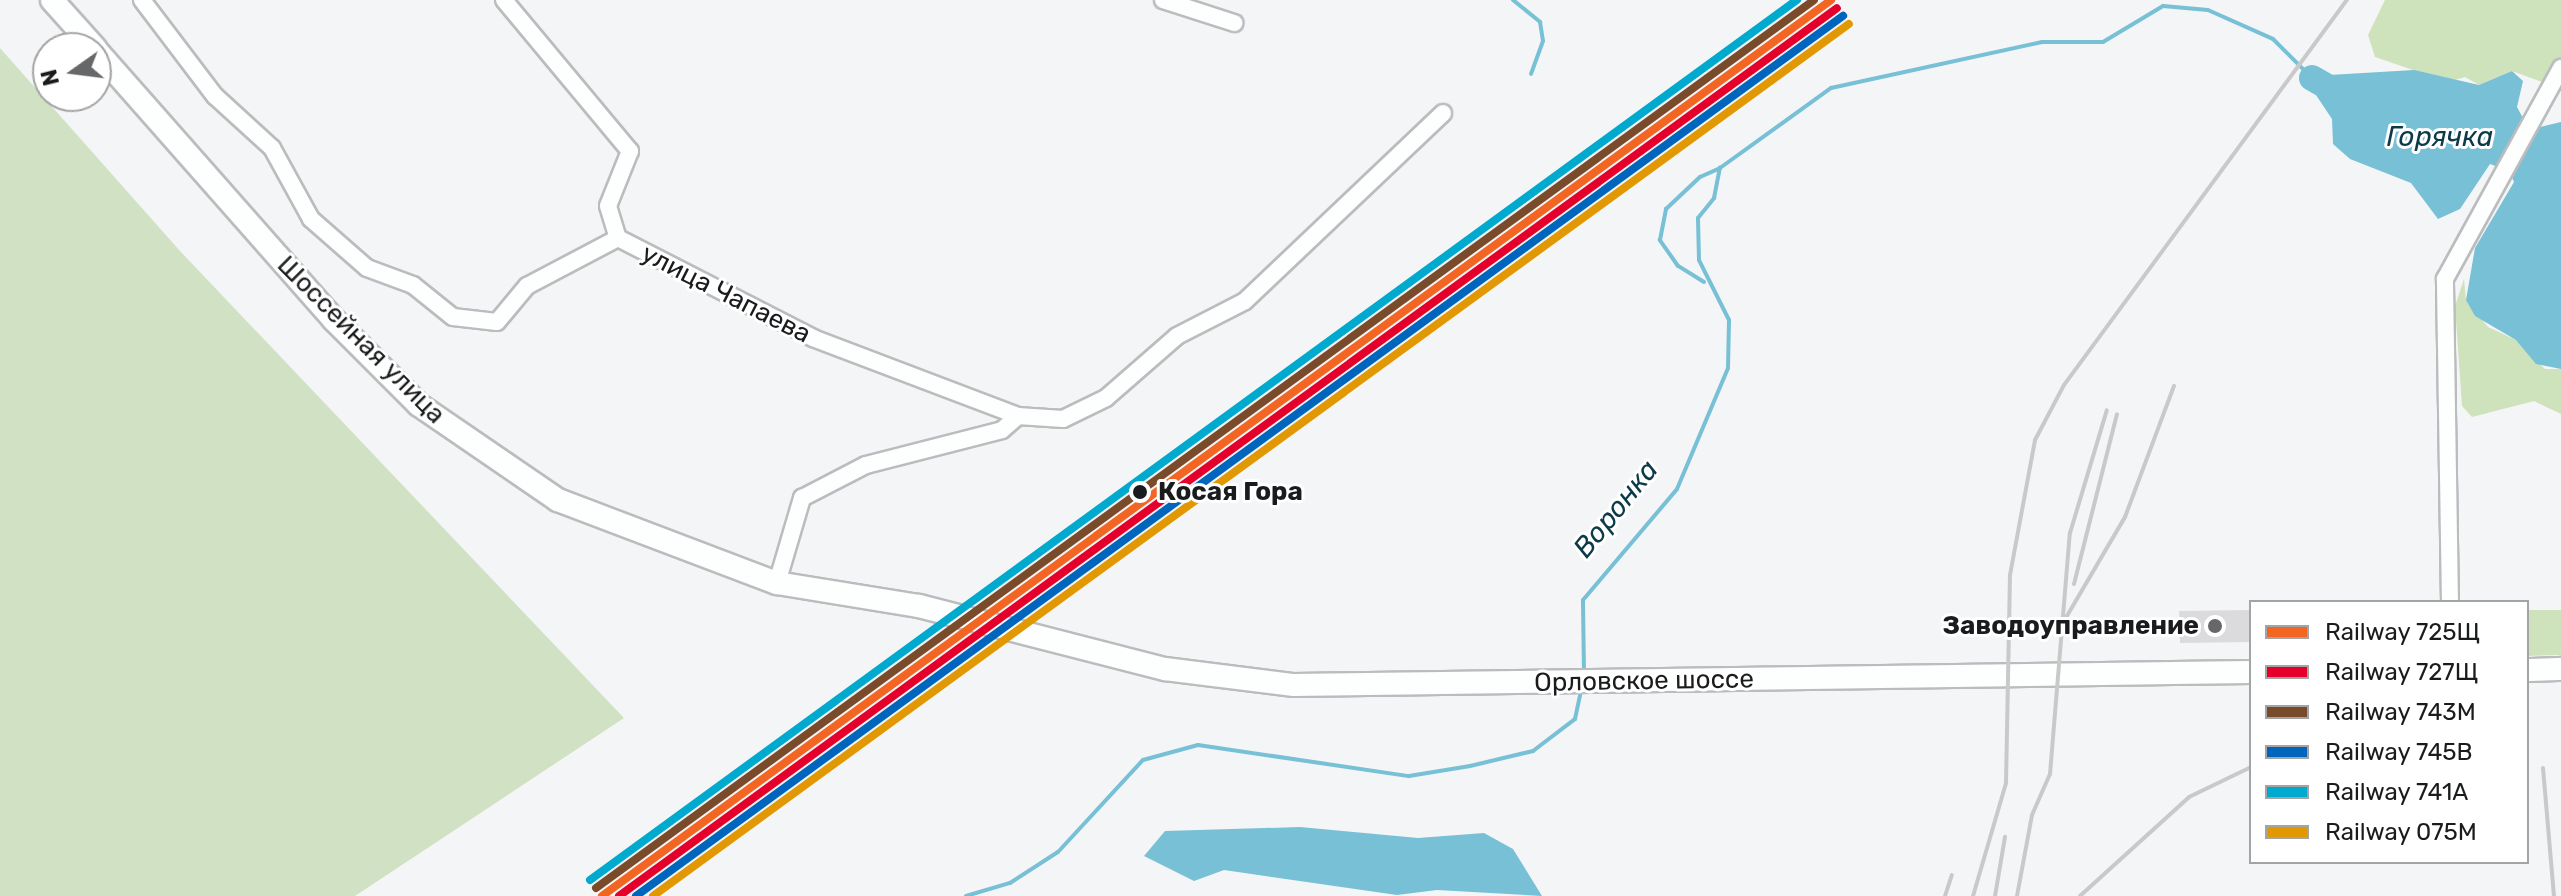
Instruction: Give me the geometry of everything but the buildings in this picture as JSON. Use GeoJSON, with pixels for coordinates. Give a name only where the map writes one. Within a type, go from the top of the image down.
{"type":"FeatureCollection","features":[{"type":"Feature","properties":{"kind":"main road","name":"Шоссейная улица"},"geometry":{"type":"LineString","coordinates":[[52,0],[80,32]]}},
{"type":"Feature","properties":{"kind":"main road","name":"Шоссейная улица"},"geometry":{"type":"LineString","coordinates":[[112,68],[334,320],[419,405],[558,500],[777,583],[919,606]]}},
{"type":"Feature","properties":{"kind":"main road","name":"Орловское шоссе"},"geometry":{"type":"LineString","coordinates":[[919,606],[1044,635],[1165,669],[1294,685],[2249,672]]}},
{"type":"Feature","properties":{"kind":"main road"},"geometry":{"type":"LineString","coordinates":[[2529,670],[2561,669]]}},
{"type":"Feature","properties":{"kind":"street","name":"улица Чапаева"},"geometry":{"type":"LineString","coordinates":[[504,0],[630,151],[608,206],[618,238],[694,283],[813,338],[1018,416],[1050,421],[1085,409],[1177,336],[1245,301],[1443,113]]}},
{"type":"Feature","properties":{"kind":"street"},"geometry":{"type":"LineString","coordinates":[[1163,0],[1234,23]]}},
{"type":"Feature","properties":{"kind":"street"},"geometry":{"type":"LineString","coordinates":[[145,1],[215,96],[272,148],[311,219],[367,268],[413,285],[453,317],[497,322],[527,286],[618,238]]}},
{"type":"Feature","properties":{"kind":"street"},"geometry":{"type":"LineString","coordinates":[[2450,600],[2445,279],[2528,118],[2561,68]]}},
{"type":"Feature","properties":{"kind":"street"},"geometry":{"type":"LineString","coordinates":[[777,583],[802,498],[838,475],[1002,430],[1018,416]]}},
{"type":"Feature","properties":{"kind":"green space"},"geometry":{"type":"Polygon","coordinates":[[[2385,0],[2561,0],[2561,89],[2512,71],[2479,85],[2465,77],[2448,82],[2375,57],[2368,35],[2385,0]]]}},
{"type":"Feature","properties":{"kind":"green space"},"geometry":{"type":"Polygon","coordinates":[[[0,48],[32,84],[32,112],[57,112],[180,251],[624,718],[355,896],[0,896],[0,48]]]}},
{"type":"Feature","properties":{"kind":"green space"},"geometry":{"type":"Polygon","coordinates":[[[2464,279],[2466,300],[2488,327],[2516,340],[2545,369],[2561,369],[2561,414],[2534,401],[2472,417],[2462,406],[2455,306],[2464,279]]]}},
{"type":"Feature","properties":{"kind":"green space"},"geometry":{"type":"Polygon","coordinates":[[[2529,610],[2561,610],[2561,655],[2529,656],[2529,610]]]}},
{"type":"Feature","properties":{"kind":"water","name":"Горячка"},"geometry":{"type":"Polygon","coordinates":[[[2414,70],[2479,85],[2512,71],[2523,81],[2517,107],[2524,120],[2540,127],[2561,122],[2561,369],[2536,364],[2516,340],[2475,316],[2466,300],[2475,248],[2514,182],[2509,171],[2490,164],[2460,209],[2438,219],[2411,183],[2350,159],[2333,144],[2332,119],[2316,95],[2329,75],[2414,70]]]}},
{"type":"Feature","properties":{"kind":"water"},"geometry":{"type":"Polygon","coordinates":[[[1300,827],[1418,838],[1484,833],[1513,849],[1542,896],[1437,890],[1397,895],[1224,870],[1194,881],[1144,856],[1165,831],[1300,827]]]}},
{"type":"Feature","properties":{"kind":"waterway"},"geometry":{"type":"LineString","coordinates":[[1513,0],[1540,22],[1543,41],[1531,74]]}},
{"type":"Feature","properties":{"kind":"waterway","name":"Воронка"},"geometry":{"type":"LineString","coordinates":[[1584,674],[1583,600],[1677,489],[1728,368],[1729,320],[1699,260],[1698,218],[1714,198],[1720,168],[1831,88],[2042,42],[2103,42],[2163,6],[2208,10],[2273,39],[2312,78]]}},
{"type":"Feature","properties":{"kind":"waterway","name":"Воронка"},"geometry":{"type":"LineString","coordinates":[[2312,78],[2354,102]]}},
{"type":"Feature","properties":{"kind":"waterway"},"geometry":{"type":"LineString","coordinates":[[1704,282],[1678,266],[1660,240],[1666,209],[1700,177],[1720,168]]}},
{"type":"Feature","properties":{"kind":"waterway","name":"Воронка"},"geometry":{"type":"LineString","coordinates":[[966,896],[1010,883],[1058,852],[1143,760],[1198,745],[1409,776],[1533,751],[1575,719],[1581,690]]}},
{"type":"Feature","properties":{"kind":"railway"},"geometry":{"type":"LineString","coordinates":[[1973,896],[2006,783],[2010,575],[2035,440],[2064,385],[2347,0]]}},
{"type":"Feature","properties":{"kind":"railway"},"geometry":{"type":"LineString","coordinates":[[2064,621],[2125,517],[2174,386]]}},
{"type":"Feature","properties":{"kind":"railway"},"geometry":{"type":"LineString","coordinates":[[2017,896],[2032,815],[2050,774],[2070,533],[2107,410]]}},
{"type":"Feature","properties":{"kind":"railway"},"geometry":{"type":"LineString","coordinates":[[2074,584],[2117,414]]}},
{"type":"Feature","properties":{"kind":"railway"},"geometry":{"type":"LineString","coordinates":[[2080,896],[2189,797],[2249,768]]}},
{"type":"Feature","properties":{"kind":"railway"},"geometry":{"type":"LineString","coordinates":[[2543,768],[2554,896]]}},
{"type":"Feature","properties":{"kind":"railway"},"geometry":{"type":"LineString","coordinates":[[1995,896],[2005,837]]}},
{"type":"Feature","properties":{"kind":"railway"},"geometry":{"type":"LineString","coordinates":[[1945,896],[1952,875]]}},
{"type":"Feature","properties":{"kind":"rail line","name":"741А"},"geometry":{"type":"LineString","coordinates":[[590,880],[1797,0]]}},
{"type":"Feature","properties":{"kind":"rail line","name":"743М"},"geometry":{"type":"LineString","coordinates":[[596,888],[1814,0]]}},
{"type":"Feature","properties":{"kind":"rail line","name":"725Щ"},"geometry":{"type":"LineString","coordinates":[[602,896],[1831,0]]}},
{"type":"Feature","properties":{"kind":"rail line","name":"727Щ"},"geometry":{"type":"LineString","coordinates":[[619,896],[1837,8]]}},
{"type":"Feature","properties":{"kind":"rail line","name":"745В"},"geometry":{"type":"LineString","coordinates":[[636,896],[1843,16]]}},
{"type":"Feature","properties":{"kind":"rail line","name":"075М"},"geometry":{"type":"LineString","coordinates":[[653,896],[1849,24]]}},
{"type":"Feature","properties":{"kind":"place","name":"Косая Гора"},"geometry":{"type":"Point","coordinates":[1140,492]}},
{"type":"Feature","properties":{"kind":"place","name":"Заводоуправление"},"geometry":{"type":"Point","coordinates":[2215,626]}}]}
